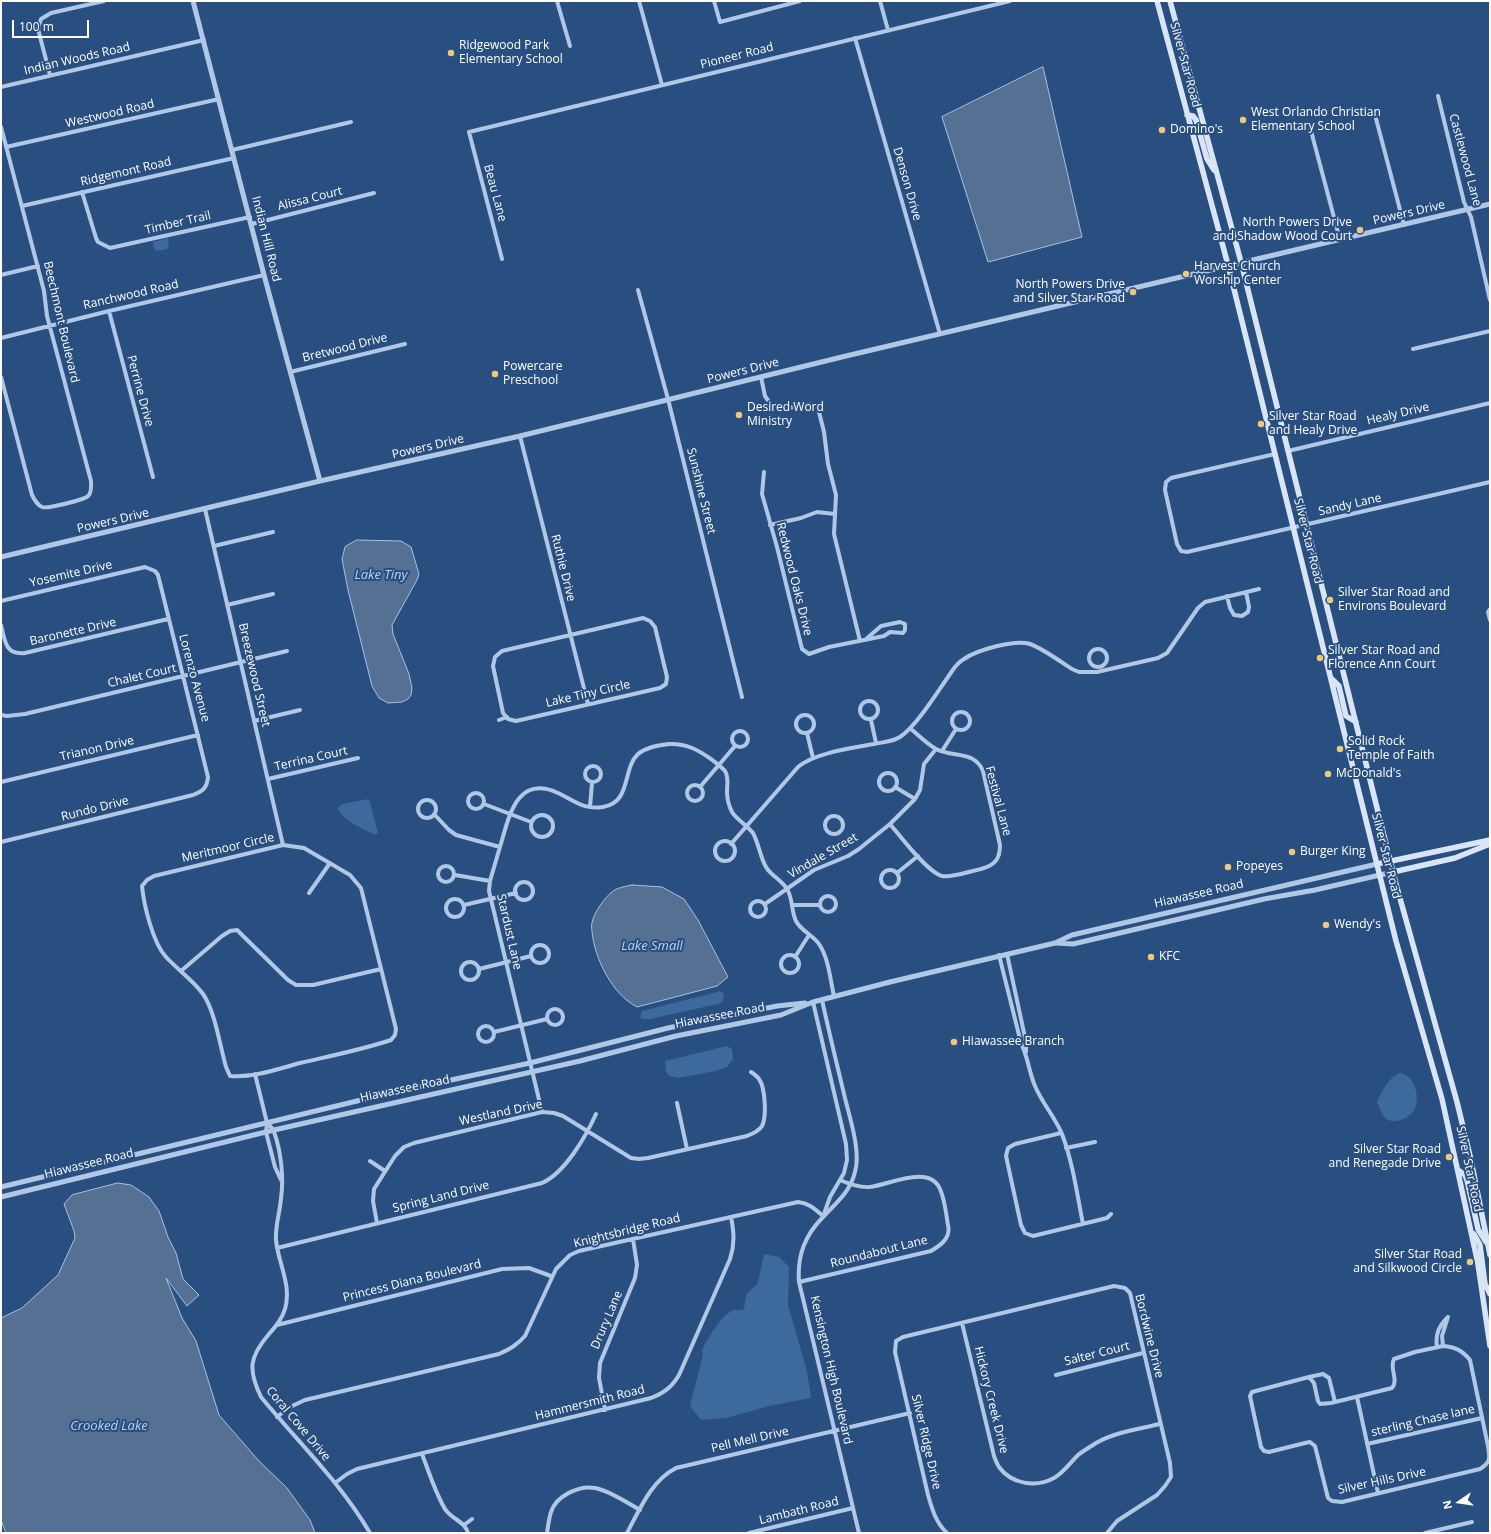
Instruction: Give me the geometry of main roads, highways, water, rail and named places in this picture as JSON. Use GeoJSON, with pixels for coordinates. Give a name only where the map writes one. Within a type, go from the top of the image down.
{"type":"FeatureCollection","features":[{"type":"Feature","properties":{"kind":"main road","name":"Silver Star Road"},"geometry":{"type":"LineString","coordinates":[[1156,1],[1228,265],[1396,941],[1442,1099],[1471,1229],[1490,1346]]}},
{"type":"Feature","properties":{"kind":"main road","name":"Silver Star Road"},"geometry":{"type":"LineString","coordinates":[[1170,1],[1241,262],[1390,861],[1457,1102],[1471,1160],[1490,1255]]}},
{"type":"Feature","properties":{"kind":"main road"},"geometry":{"type":"LineString","coordinates":[[1187,115],[1193,116],[1196,120],[1207,159],[1217,175]]}},
{"type":"Feature","properties":{"kind":"main road"},"geometry":{"type":"LineString","coordinates":[[1331,679],[1339,686],[1346,716],[1356,722]]}},
{"type":"Feature","properties":{"kind":"main road","name":"Hiawassee Road"},"geometry":{"type":"LineString","coordinates":[[1377,864],[1490,840]]}},
{"type":"Feature","properties":{"kind":"main road","name":"Hiawassee Road"},"geometry":{"type":"LineString","coordinates":[[1393,872],[1455,858],[1490,844]]}},
{"type":"Feature","properties":{"kind":"main road"},"geometry":{"type":"LineString","coordinates":[[1458,1170],[1465,1175],[1467,1180],[1478,1229],[1488,1246]]}},
{"type":"Feature","properties":{"kind":"main road"},"geometry":{"type":"LineString","coordinates":[[1471,1229],[1480,1245],[1485,1284],[1490,1294]]}},
{"type":"Feature","properties":{"kind":"main road"},"geometry":{"type":"LineString","coordinates":[[1484,1305],[1490,1315]]}},
{"type":"Feature","properties":{"kind":"water"},"geometry":{"type":"Polygon","coordinates":[[[1043,67],[1082,237],[988,262],[942,117],[1043,67]]]}},
{"type":"Feature","properties":{"kind":"water","name":"Lake Tiny"},"geometry":{"type":"Polygon","coordinates":[[[357,540],[401,541],[411,547],[419,574],[392,625],[393,634],[409,674],[412,688],[411,695],[408,699],[402,702],[388,703],[379,698],[372,686],[348,590],[342,559],[345,547],[357,540]]]}},
{"type":"Feature","properties":{"kind":"water","name":"Lake Small"},"geometry":{"type":"Polygon","coordinates":[[[632,885],[662,887],[684,899],[698,920],[728,977],[717,986],[637,1007],[620,994],[606,975],[601,964],[594,942],[592,925],[597,911],[609,894],[619,888],[632,885]]]}},
{"type":"Feature","properties":{"kind":"water","name":"Crooked Lake"},"geometry":{"type":"Polygon","coordinates":[[[118,1183],[131,1185],[149,1197],[159,1211],[168,1237],[176,1253],[183,1279],[199,1295],[187,1306],[166,1278],[182,1318],[196,1341],[219,1415],[258,1460],[287,1488],[310,1520],[315,1533],[6,1533],[1,1520],[1,1318],[22,1308],[58,1275],[75,1238],[74,1231],[64,1204],[72,1195],[118,1183]]]}},
{"type":"Feature","properties":{"kind":"place","name":"Ridgewood Park Elementary School"},"geometry":{"type":"Point","coordinates":[451,53]}},
{"type":"Feature","properties":{"kind":"place","name":"West Orlando Christian Elementary School"},"geometry":{"type":"Point","coordinates":[1243,120]}},
{"type":"Feature","properties":{"kind":"place","name":"Domino's"},"geometry":{"type":"Point","coordinates":[1162,130]}},
{"type":"Feature","properties":{"kind":"place","name":"North Powers Drive and Shadow Wood Court"},"geometry":{"type":"Point","coordinates":[1360,230]}},
{"type":"Feature","properties":{"kind":"place","name":"Harvest Church Worship Center"},"geometry":{"type":"Point","coordinates":[1186,274]}},
{"type":"Feature","properties":{"kind":"place","name":"North Powers Drive and Silver Star Road"},"geometry":{"type":"Point","coordinates":[1133,292]}},
{"type":"Feature","properties":{"kind":"place","name":"Powercare Preschool"},"geometry":{"type":"Point","coordinates":[495,374]}},
{"type":"Feature","properties":{"kind":"place","name":"Desired Word Ministry"},"geometry":{"type":"Point","coordinates":[739,415]}},
{"type":"Feature","properties":{"kind":"place","name":"Silver Star Road and Healy Drive"},"geometry":{"type":"Point","coordinates":[1261,424]}},
{"type":"Feature","properties":{"kind":"place","name":"Silver Star Road and Environs Boulevard"},"geometry":{"type":"Point","coordinates":[1330,600]}},
{"type":"Feature","properties":{"kind":"place","name":"Silver Star Road and Florence Ann Court"},"geometry":{"type":"Point","coordinates":[1320,658]}},
{"type":"Feature","properties":{"kind":"place","name":"Solid Rock Temple of Faith"},"geometry":{"type":"Point","coordinates":[1340,749]}},
{"type":"Feature","properties":{"kind":"place","name":"McDonald's"},"geometry":{"type":"Point","coordinates":[1328,774]}},
{"type":"Feature","properties":{"kind":"place","name":"Burger King"},"geometry":{"type":"Point","coordinates":[1292,852]}},
{"type":"Feature","properties":{"kind":"place","name":"Popeyes"},"geometry":{"type":"Point","coordinates":[1228,867]}},
{"type":"Feature","properties":{"kind":"place","name":"Wendy's"},"geometry":{"type":"Point","coordinates":[1326,925]}},
{"type":"Feature","properties":{"kind":"place","name":"KFC"},"geometry":{"type":"Point","coordinates":[1151,957]}},
{"type":"Feature","properties":{"kind":"place","name":"Hiawassee Branch"},"geometry":{"type":"Point","coordinates":[954,1042]}},
{"type":"Feature","properties":{"kind":"place","name":"Silver Star Road and Renegade Drive"},"geometry":{"type":"Point","coordinates":[1449,1157]}},
{"type":"Feature","properties":{"kind":"place","name":"Silver Star Road and Silkwood Circle"},"geometry":{"type":"Point","coordinates":[1470,1262]}}]}
